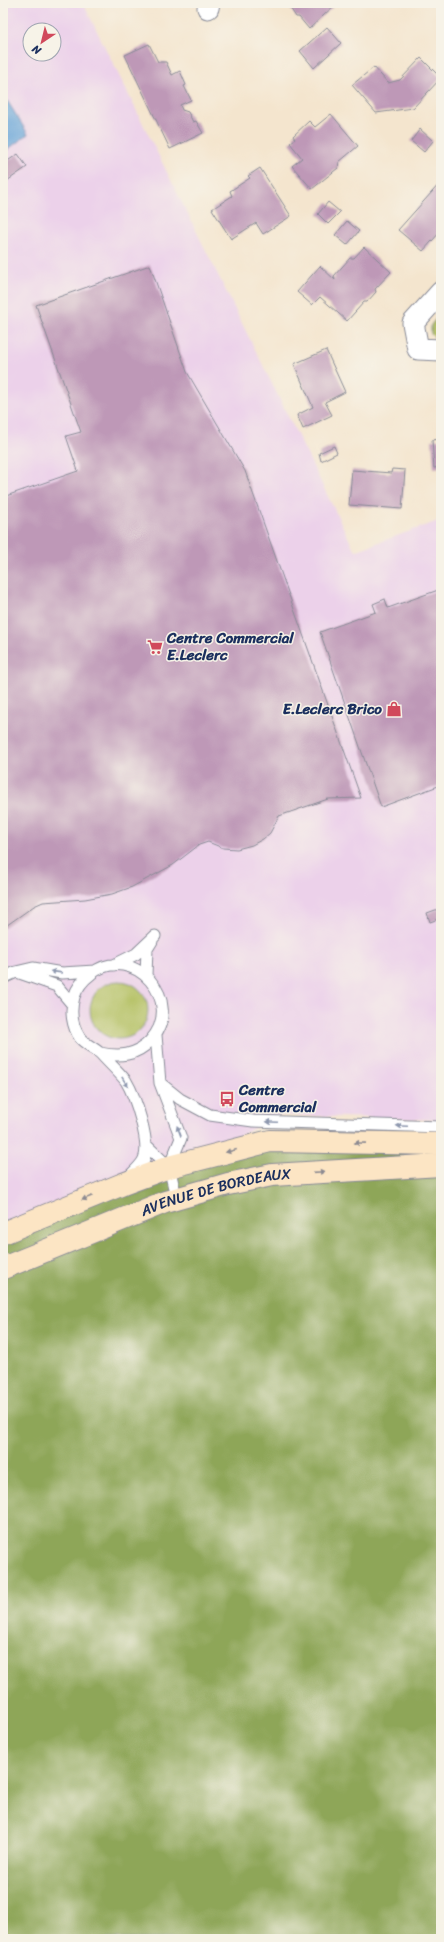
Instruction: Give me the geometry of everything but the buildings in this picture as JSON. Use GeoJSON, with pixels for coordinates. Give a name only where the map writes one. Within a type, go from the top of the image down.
{"type":"FeatureCollection","features":[{"type":"Feature","properties":{"kind":"main road"},"geometry":{"type":"LineString","coordinates":[[3,1233],[169,1167],[270,1142],[441,1144]]}},
{"type":"Feature","properties":{"kind":"main road","name":"AVENUE DE BORDEAUX"},"geometry":{"type":"LineString","coordinates":[[3,1268],[165,1202],[198,1192],[272,1175],[441,1165]]}},
{"type":"Feature","properties":{"kind":"street"},"geometry":{"type":"LineString","coordinates":[[441,292],[413,323],[418,349],[441,350]]}},
{"type":"Feature","properties":{"kind":"lane"},"geometry":{"type":"LineString","coordinates":[[3,978],[16,972],[32,968],[62,973],[95,971],[114,965],[136,954],[155,936],[147,949],[146,975]]}},
{"type":"Feature","properties":{"kind":"lane"},"geometry":{"type":"LineString","coordinates":[[100,1053],[115,1056],[131,1054],[145,1047],[156,1035],[161,1023],[162,1010],[160,997],[155,985],[146,975],[125,966],[114,965]]}},
{"type":"Feature","properties":{"kind":"lane"},"geometry":{"type":"LineString","coordinates":[[95,971],[84,979],[76,991],[72,1004],[72,1016],[75,1028],[81,1038],[100,1053],[126,1082],[137,1109],[147,1146],[144,1159],[123,1184]]}},
{"type":"Feature","properties":{"kind":"lane"},"geometry":{"type":"LineString","coordinates":[[16,972],[57,986],[72,1004]]}},
{"type":"Feature","properties":{"kind":"lane"},"geometry":{"type":"LineString","coordinates":[[156,1035],[160,1083],[181,1138],[169,1167]]}},
{"type":"Feature","properties":{"kind":"lane"},"geometry":{"type":"LineString","coordinates":[[160,1083],[180,1099],[210,1115],[253,1121],[441,1127]]}},
{"type":"Feature","properties":{"kind":"lane"},"geometry":{"type":"LineString","coordinates":[[147,1146],[169,1167],[174,1188]]}},
{"type":"Feature","properties":{"kind":"lane"},"geometry":{"type":"LineString","coordinates":[[3,1259],[174,1188],[198,1192]]}},
{"type":"Feature","properties":{"kind":"shaded area"},"geometry":{"type":"Polygon","coordinates":[[[3,3],[83,3],[355,551],[441,520],[441,1120],[278,1115],[240,1136],[156,1167],[3,1229],[3,3]]]}},
{"type":"Feature","properties":{"kind":"green space"},"geometry":{"type":"Polygon","coordinates":[[[441,313],[441,340],[436,339],[431,334],[431,325],[441,313]]]}},
{"type":"Feature","properties":{"kind":"green space"},"geometry":{"type":"Polygon","coordinates":[[[113,981],[125,981],[140,989],[148,1004],[148,1016],[140,1031],[125,1039],[113,1039],[98,1031],[90,1016],[90,1004],[98,989],[113,981]]]}},
{"type":"Feature","properties":{"kind":"green space"},"geometry":{"type":"Polygon","coordinates":[[[270,1141],[441,1144],[441,1939],[3,1939],[3,1233],[270,1141]]]}},
{"type":"Feature","properties":{"kind":"water"},"geometry":{"type":"Polygon","coordinates":[[[3,94],[28,134],[3,153],[3,94]]]}},
{"type":"Feature","properties":{"kind":"place","name":"Centre Commercial E.Leclerc"},"geometry":{"type":"Point","coordinates":[155,647]}},
{"type":"Feature","properties":{"kind":"place","name":"E.Leclerc Brico"},"geometry":{"type":"Point","coordinates":[394,709]}},
{"type":"Feature","properties":{"kind":"place","name":"Centre Commercial"},"geometry":{"type":"Point","coordinates":[227,1099]}}]}
